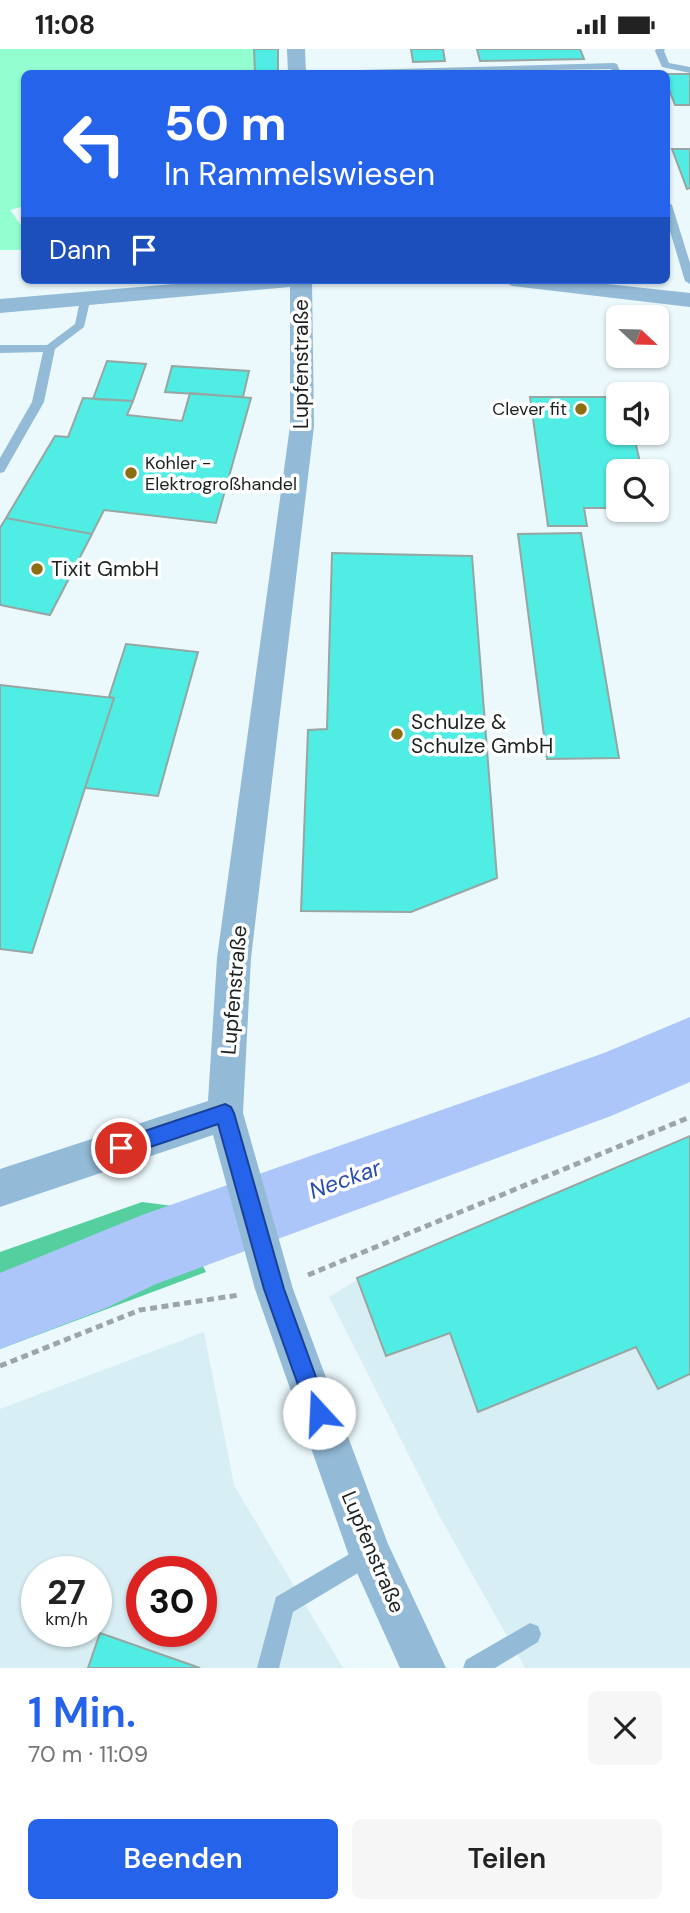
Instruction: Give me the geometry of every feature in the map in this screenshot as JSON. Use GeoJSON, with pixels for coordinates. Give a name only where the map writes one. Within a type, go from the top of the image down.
{"type":"FeatureCollection","features":[{"type":"Feature","properties":{"kind":"street"},"geometry":{"type":"LineString","coordinates":[[296,49],[297,70]]}},
{"type":"Feature","properties":{"kind":"street"},"geometry":{"type":"LineString","coordinates":[[0,306],[85,301],[253,284]]}},
{"type":"Feature","properties":{"kind":"street","name":"Lupfenstraße"},"geometry":{"type":"LineString","coordinates":[[301,284],[302,426],[234,958],[225,1113],[274,1289],[370,1553],[424,1668]]}},
{"type":"Feature","properties":{"kind":"street"},"geometry":{"type":"LineString","coordinates":[[548,284],[690,300]]}},
{"type":"Feature","properties":{"kind":"street"},"geometry":{"type":"LineString","coordinates":[[0,1188],[225,1113]]}},
{"type":"Feature","properties":{"kind":"lane"},"geometry":{"type":"LineString","coordinates":[[661,49],[659,51],[664,65],[690,70]]}},
{"type":"Feature","properties":{"kind":"lane"},"geometry":{"type":"LineString","coordinates":[[469,70],[614,66],[616,70]]}},
{"type":"Feature","properties":{"kind":"lane"},"geometry":{"type":"LineString","coordinates":[[670,215],[690,281]]}},
{"type":"Feature","properties":{"kind":"lane"},"geometry":{"type":"LineString","coordinates":[[0,349],[50,348],[80,325],[85,301]]}},
{"type":"Feature","properties":{"kind":"lane"},"geometry":{"type":"LineString","coordinates":[[0,469],[38,403],[50,348]]}},
{"type":"Feature","properties":{"kind":"lane"},"geometry":{"type":"LineString","coordinates":[[268,1668],[284,1605],[370,1553]]}},
{"type":"Feature","properties":{"kind":"lane"},"geometry":{"type":"LineString","coordinates":[[474,1668],[530,1634]]}},
{"type":"Feature","properties":{"kind":"path"},"geometry":{"type":"LineString","coordinates":[[0,1366],[140,1310],[274,1289],[690,1117]]}},
{"type":"Feature","properties":{"kind":"shaded area"},"geometry":{"type":"Polygon","coordinates":[[[690,1136],[690,1668],[525,1668],[440,1517],[329,1297],[363,1276],[690,1136]]]}},
{"type":"Feature","properties":{"kind":"shaded area"},"geometry":{"type":"Polygon","coordinates":[[[204,1332],[234,1485],[343,1668],[0,1668],[0,1409],[204,1332]]]}},
{"type":"Feature","properties":{"kind":"green space"},"geometry":{"type":"Polygon","coordinates":[[[0,49],[254,49],[255,70],[21,70],[21,207],[10,210],[21,225],[21,250],[0,250],[0,49]]]}},
{"type":"Feature","properties":{"kind":"green space"},"geometry":{"type":"Polygon","coordinates":[[[142,1202],[173,1206],[206,1272],[0,1349],[0,1252],[142,1202]]]}},
{"type":"Feature","properties":{"kind":"building"},"geometry":{"type":"Polygon","coordinates":[[[254,49],[278,49],[278,70],[255,70],[254,49]]]}},
{"type":"Feature","properties":{"kind":"building"},"geometry":{"type":"Polygon","coordinates":[[[411,49],[443,49],[445,61],[413,62],[411,49]]]}},
{"type":"Feature","properties":{"kind":"building"},"geometry":{"type":"Polygon","coordinates":[[[477,49],[580,49],[584,59],[480,61],[477,49]]]}},
{"type":"Feature","properties":{"kind":"building"},"geometry":{"type":"Polygon","coordinates":[[[670,74],[690,74],[690,105],[675,105],[670,92],[670,74]]]}},
{"type":"Feature","properties":{"kind":"building"},"geometry":{"type":"Polygon","coordinates":[[[672,149],[690,149],[690,188],[687,189],[672,149]]]}},
{"type":"Feature","properties":{"kind":"building"},"geometry":{"type":"Polygon","coordinates":[[[107,361],[146,364],[133,401],[93,399],[107,361]]]}},
{"type":"Feature","properties":{"kind":"building"},"geometry":{"type":"Polygon","coordinates":[[[172,366],[249,371],[243,397],[165,392],[172,366]]]}},
{"type":"Feature","properties":{"kind":"building","name":"Kohler - Elektrogroßhandel"},"geometry":{"type":"Polygon","coordinates":[[[190,393],[251,398],[216,523],[104,510],[92,534],[6,518],[55,436],[68,437],[83,398],[133,401],[127,415],[182,421],[190,393]]]}},
{"type":"Feature","properties":{"kind":"building"},"geometry":{"type":"Polygon","coordinates":[[[530,397],[606,397],[606,445],[636,445],[639,459],[606,459],[606,508],[584,508],[587,526],[548,526],[530,397]]]}},
{"type":"Feature","properties":{"kind":"building","name":"Tixit GmbH"},"geometry":{"type":"Polygon","coordinates":[[[6,518],[92,534],[50,615],[0,605],[0,528],[6,518]]]}},
{"type":"Feature","properties":{"kind":"building"},"geometry":{"type":"Polygon","coordinates":[[[581,533],[619,758],[547,759],[518,534],[581,533]]]}},
{"type":"Feature","properties":{"kind":"building","name":"Schulze & Schulze GmbH"},"geometry":{"type":"Polygon","coordinates":[[[332,553],[472,556],[497,878],[411,912],[301,911],[308,730],[327,729],[332,553]]]}},
{"type":"Feature","properties":{"kind":"building"},"geometry":{"type":"Polygon","coordinates":[[[126,644],[198,652],[158,796],[85,788],[114,698],[109,697],[126,644]]]}},
{"type":"Feature","properties":{"kind":"building"},"geometry":{"type":"Polygon","coordinates":[[[0,685],[114,698],[32,953],[0,949],[0,685]]]}},
{"type":"Feature","properties":{"kind":"building"},"geometry":{"type":"Polygon","coordinates":[[[690,1136],[690,1374],[658,1389],[636,1347],[478,1412],[450,1333],[386,1356],[357,1278],[690,1136]]]}},
{"type":"Feature","properties":{"kind":"building"},"geometry":{"type":"Polygon","coordinates":[[[112,1637],[126,1642],[126,1647],[140,1647],[200,1668],[88,1668],[95,1647],[112,1647],[112,1637]]]}},
{"type":"Feature","properties":{"kind":"waterway","name":"Neckar"},"geometry":{"type":"LineString","coordinates":[[0,1311],[77,1282],[142,1252],[611,1083],[690,1049]]}},
{"type":"Feature","properties":{"kind":"place","name":"Clever fit"},"geometry":{"type":"Point","coordinates":[581,409]}},
{"type":"Feature","properties":{"kind":"place","name":"Kohler - Elektrogroßhandel"},"geometry":{"type":"Point","coordinates":[131,473]}},
{"type":"Feature","properties":{"kind":"place","name":"Tixit GmbH"},"geometry":{"type":"Point","coordinates":[37,569]}},
{"type":"Feature","properties":{"kind":"place","name":"Schulze & Schulze GmbH"},"geometry":{"type":"Point","coordinates":[397,734]}},
{"type":"Feature","properties":{"kind":"route"},"geometry":{"type":"LineString","coordinates":[[121,1148],[225,1113],[274,1289],[319,1413]]}}]}
